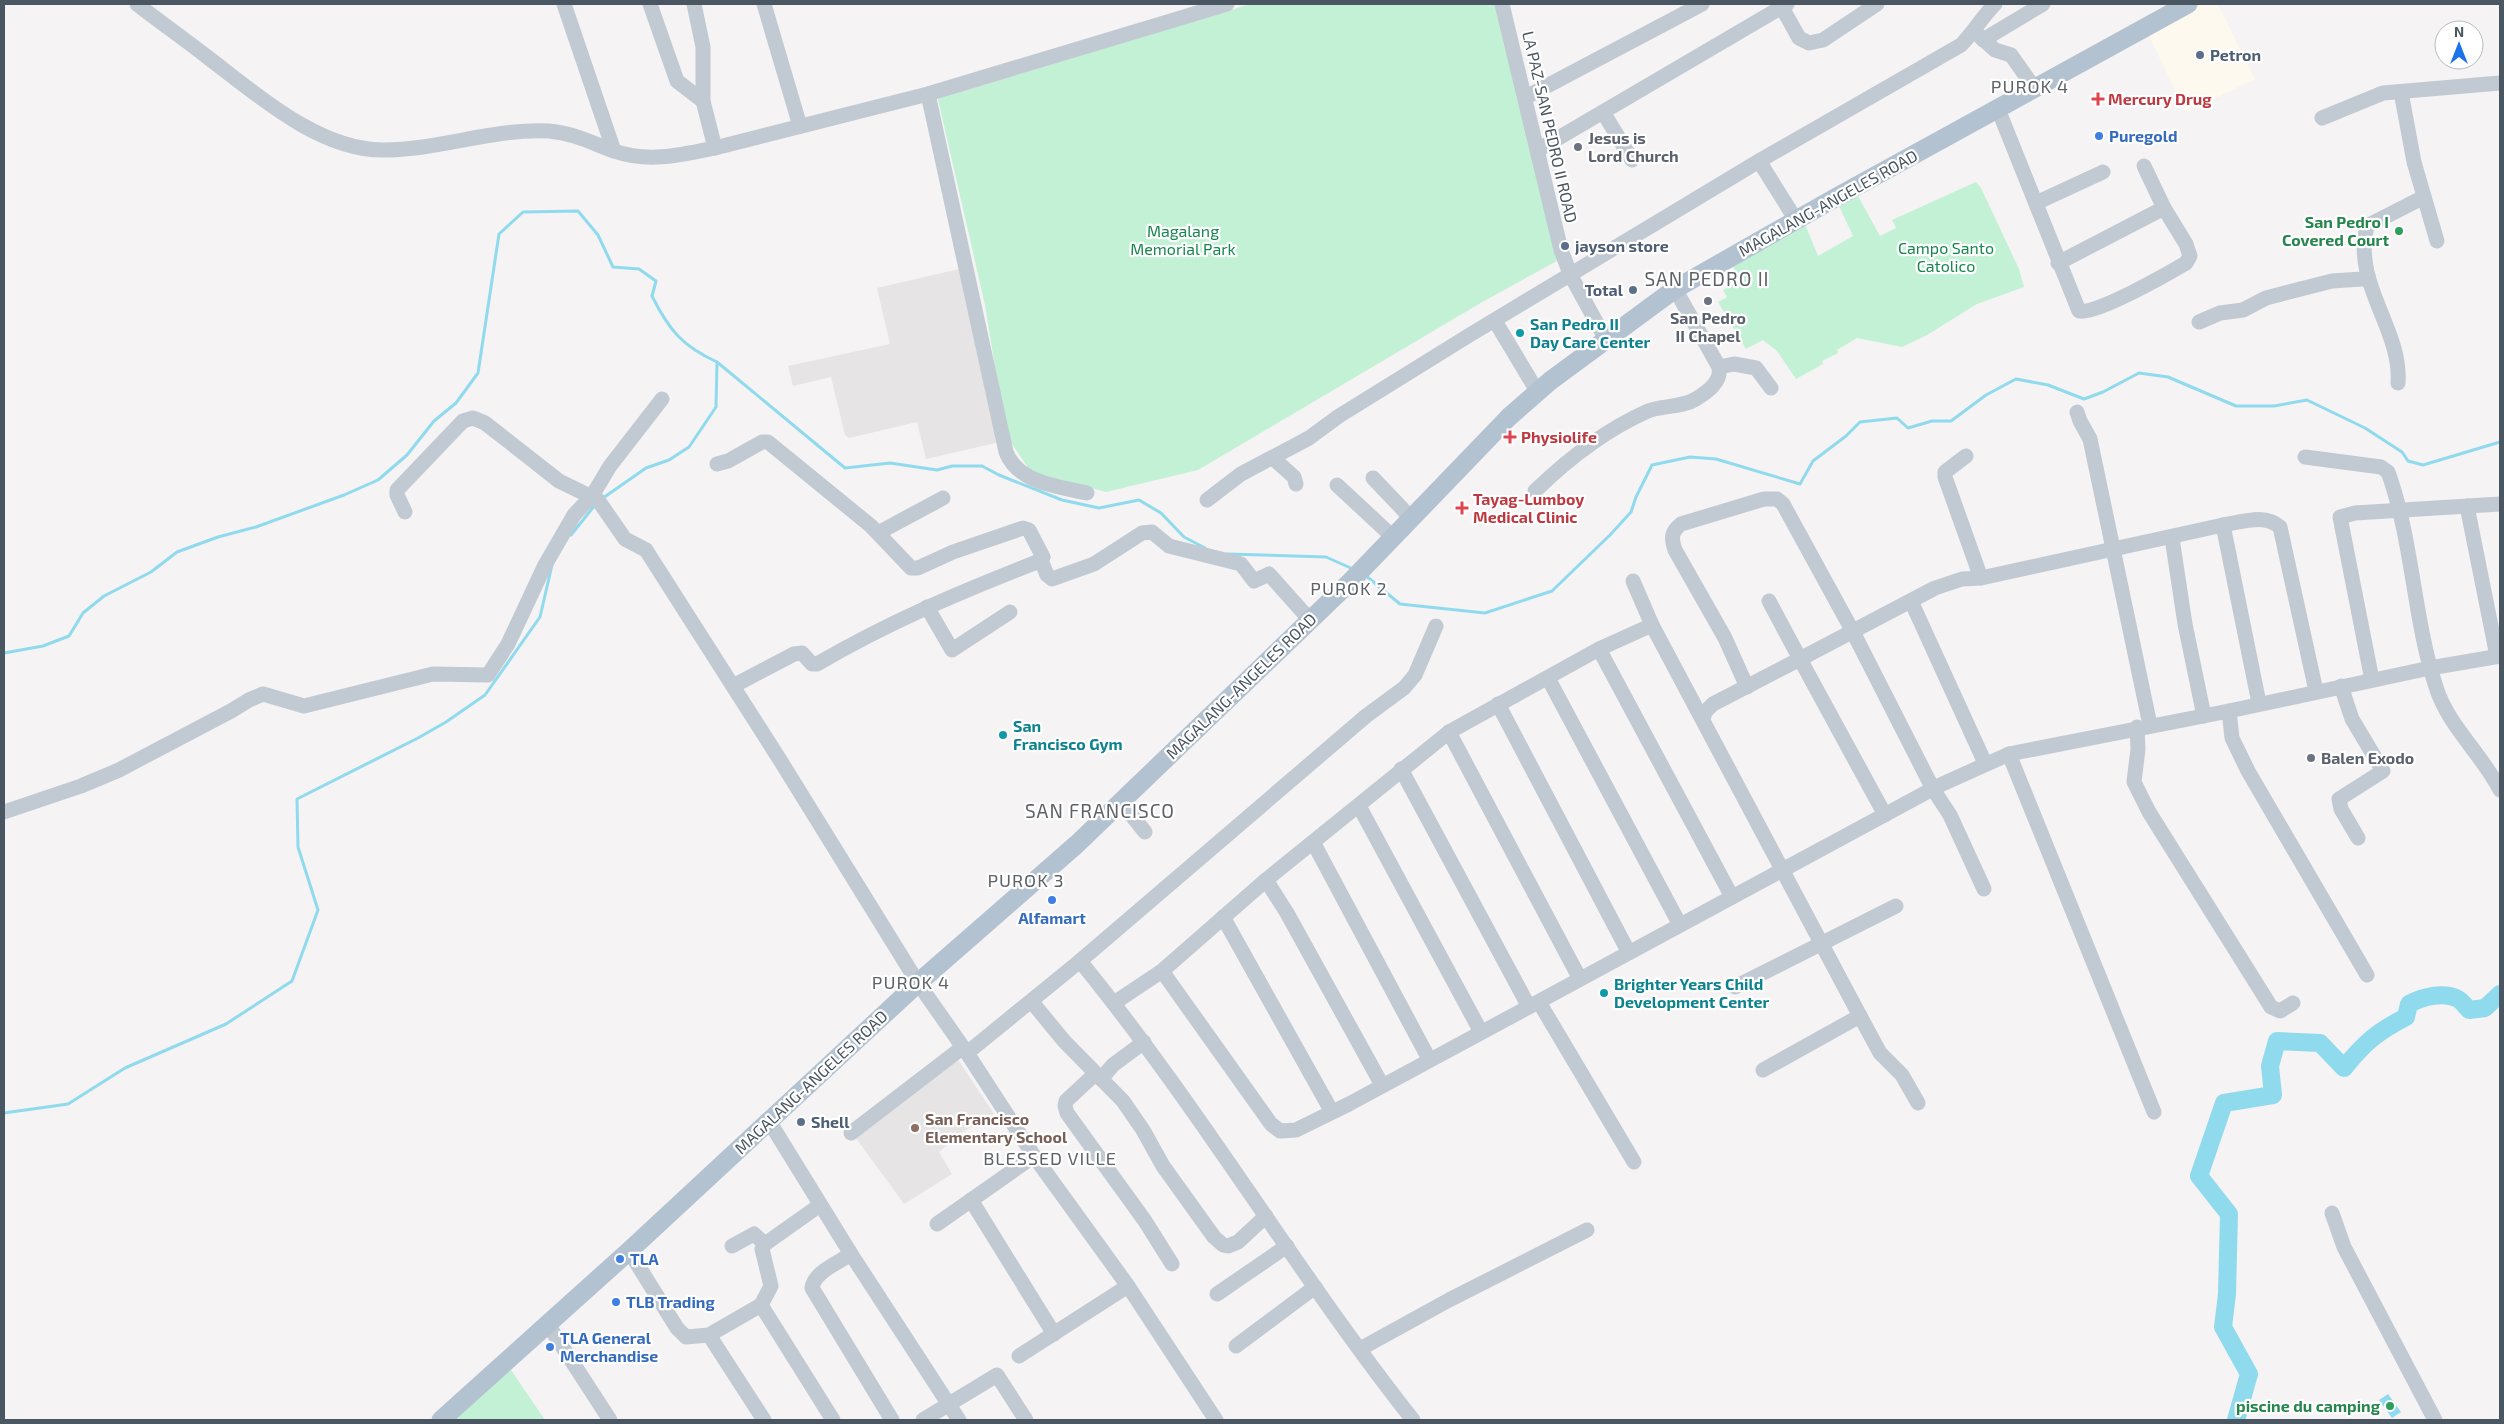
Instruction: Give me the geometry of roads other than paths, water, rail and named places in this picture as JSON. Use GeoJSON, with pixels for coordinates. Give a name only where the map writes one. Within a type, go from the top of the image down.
{"type":"FeatureCollection","features":[{"type":"Feature","properties":{"kind":"main road","name":"MAGALANG-ANGELES ROAD"},"geometry":{"type":"LineString","coordinates":[[441,1420],[628,1251],[918,983],[1077,844],[1350,582],[1509,417],[1537,391],[1605,338],[1675,288],[2188,4]]}},
{"type":"Feature","properties":{"kind":"street"},"geometry":{"type":"LineString","coordinates":[[137,4],[271,106],[298,122],[350,146],[366,150],[399,150],[473,138],[548,131],[580,137],[614,151],[653,158],[682,155],[715,148],[928,94],[1228,4]]}},
{"type":"Feature","properties":{"kind":"street"},"geometry":{"type":"LineString","coordinates":[[564,4],[614,151]]}},
{"type":"Feature","properties":{"kind":"street"},"geometry":{"type":"LineString","coordinates":[[650,4],[677,81],[704,101]]}},
{"type":"Feature","properties":{"kind":"street"},"geometry":{"type":"LineString","coordinates":[[694,4],[703,47],[704,101],[715,148]]}},
{"type":"Feature","properties":{"kind":"street"},"geometry":{"type":"LineString","coordinates":[[764,4],[800,126]]}},
{"type":"Feature","properties":{"kind":"street"},"geometry":{"type":"LineString","coordinates":[[1526,97],[1702,4]]}},
{"type":"Feature","properties":{"kind":"street"},"geometry":{"type":"LineString","coordinates":[[1538,150],[1783,5],[1799,38],[1809,44],[1822,40],[1877,4]]}},
{"type":"Feature","properties":{"kind":"street"},"geometry":{"type":"LineString","coordinates":[[1979,36],[1982,18],[1995,4]]}},
{"type":"Feature","properties":{"kind":"street"},"geometry":{"type":"LineString","coordinates":[[1206,500],[1242,474],[1309,438],[1339,416],[1759,161],[1961,45],[2043,4]]}},
{"type":"Feature","properties":{"kind":"street","name":"LA PAZ-SAN PEDRO II ROAD"},"geometry":{"type":"LineString","coordinates":[[1507,5],[1558,242],[1571,276],[1605,338]]}},
{"type":"Feature","properties":{"kind":"street"},"geometry":{"type":"LineString","coordinates":[[1979,36],[1995,50],[2012,54],[2035,88]]}},
{"type":"Feature","properties":{"kind":"street"},"geometry":{"type":"LineString","coordinates":[[2322,118],[2382,92],[2500,83]]}},
{"type":"Feature","properties":{"kind":"street"},"geometry":{"type":"LineString","coordinates":[[2401,92],[2414,162],[2437,242]]}},
{"type":"Feature","properties":{"kind":"street"},"geometry":{"type":"LineString","coordinates":[[928,94],[1006,452],[1010,462],[1025,476],[1052,485],[1087,493]]}},
{"type":"Feature","properties":{"kind":"street"},"geometry":{"type":"LineString","coordinates":[[1998,109],[2058,263],[2077,307],[2084,312],[2099,308],[2165,275],[2186,263],[2190,256],[2186,244],[2164,208],[2144,166]]}},
{"type":"Feature","properties":{"kind":"street"},"geometry":{"type":"LineString","coordinates":[[1603,112],[1632,160]]}},
{"type":"Feature","properties":{"kind":"street"},"geometry":{"type":"LineString","coordinates":[[1759,161],[1796,220]]}},
{"type":"Feature","properties":{"kind":"street"},"geometry":{"type":"LineString","coordinates":[[2036,203],[2103,172]]}},
{"type":"Feature","properties":{"kind":"street"},"geometry":{"type":"LineString","coordinates":[[2398,383],[2397,360],[2368,276],[2363,250],[2367,226],[2424,197]]}},
{"type":"Feature","properties":{"kind":"street"},"geometry":{"type":"LineString","coordinates":[[2058,263],[2164,208]]}},
{"type":"Feature","properties":{"kind":"street"},"geometry":{"type":"LineString","coordinates":[[2199,322],[2220,313],[2244,310],[2266,298],[2341,279],[2362,279],[2368,276]]}},
{"type":"Feature","properties":{"kind":"street"},"geometry":{"type":"LineString","coordinates":[[1535,490],[1565,462],[1618,426],[1650,410],[1682,404],[1701,395],[1715,384],[1719,378],[1719,367],[1675,288]]}},
{"type":"Feature","properties":{"kind":"street"},"geometry":{"type":"LineString","coordinates":[[1495,321],[1537,391]]}},
{"type":"Feature","properties":{"kind":"street"},"geometry":{"type":"LineString","coordinates":[[1719,367],[1734,364],[1756,368],[1771,388]]}},
{"type":"Feature","properties":{"kind":"street"},"geometry":{"type":"LineString","coordinates":[[4,812],[81,786],[119,770],[263,694],[304,706],[433,674],[488,675],[508,644],[545,565],[574,515],[592,496],[610,466],[662,399]]}},
{"type":"Feature","properties":{"kind":"street"},"geometry":{"type":"LineString","coordinates":[[2077,412],[2090,439],[2144,726],[2138,749],[2134,782],[2149,812],[2270,1007],[2280,1011],[2293,1003]]}},
{"type":"Feature","properties":{"kind":"street"},"geometry":{"type":"LineString","coordinates":[[405,512],[397,495],[397,490],[463,422],[473,418],[485,423],[560,481],[592,496],[604,505],[618,532],[626,540],[646,550],[918,983],[965,1050],[1034,1156],[1128,1286],[1216,1420]]}},
{"type":"Feature","properties":{"kind":"street"},"geometry":{"type":"LineString","coordinates":[[717,464],[728,461],[762,442],[768,442],[878,533],[908,566],[914,569],[953,552],[1023,528],[1028,530],[1043,557],[1041,560],[1047,575],[1052,579],[1094,564],[1142,533],[1152,532],[1169,546],[1241,564],[1254,581],[1269,574],[1310,620]]}},
{"type":"Feature","properties":{"kind":"street"},"geometry":{"type":"LineString","coordinates":[[1966,456],[1946,472],[1945,477],[1981,578]]}},
{"type":"Feature","properties":{"kind":"street"},"geometry":{"type":"LineString","coordinates":[[2305,457],[2381,467],[2388,472],[2398,511],[2430,668],[2440,698],[2500,790]]}},
{"type":"Feature","properties":{"kind":"street"},"geometry":{"type":"LineString","coordinates":[[1273,458],[1294,477],[1296,484]]}},
{"type":"Feature","properties":{"kind":"street"},"geometry":{"type":"LineString","coordinates":[[1373,478],[1412,519]]}},
{"type":"Feature","properties":{"kind":"street"},"geometry":{"type":"LineString","coordinates":[[1337,485],[1394,538]]}},
{"type":"Feature","properties":{"kind":"street"},"geometry":{"type":"LineString","coordinates":[[878,533],[943,498]]}},
{"type":"Feature","properties":{"kind":"street"},"geometry":{"type":"LineString","coordinates":[[1747,687],[1725,638],[1675,550],[1672,532],[1681,524],[1764,499],[1779,500],[1852,630],[1933,789],[1950,815],[1984,890]]}},
{"type":"Feature","properties":{"kind":"street"},"geometry":{"type":"LineString","coordinates":[[2372,680],[2340,517],[2356,513],[2500,504]]}},
{"type":"Feature","properties":{"kind":"street"},"geometry":{"type":"LineString","coordinates":[[1162,971],[1271,1124],[1280,1131],[1296,1130],[1534,1004],[1628,951],[1985,763],[2009,754],[2144,726],[2204,716],[2430,668],[2498,656],[2466,506]]}},
{"type":"Feature","properties":{"kind":"street"},"geometry":{"type":"LineString","coordinates":[[1703,720],[1705,712],[1713,704],[1852,630],[1950,582],[1981,578],[2172,538],[2223,525],[2264,519],[2274,522],[2280,527],[2316,691]]}},
{"type":"Feature","properties":{"kind":"street"},"geometry":{"type":"LineString","coordinates":[[2223,525],[2259,703]]}},
{"type":"Feature","properties":{"kind":"street"},"geometry":{"type":"LineString","coordinates":[[2172,538],[2185,624],[2204,716]]}},
{"type":"Feature","properties":{"kind":"street"},"geometry":{"type":"LineString","coordinates":[[733,686],[794,654],[802,653],[812,664],[817,664],[879,629],[946,597],[1041,560]]}},
{"type":"Feature","properties":{"kind":"street"},"geometry":{"type":"LineString","coordinates":[[1634,581],[1652,625],[1860,1016],[1880,1052],[1902,1075],[1918,1103]]}},
{"type":"Feature","properties":{"kind":"street"},"geometry":{"type":"LineString","coordinates":[[1769,601],[1885,815]]}},
{"type":"Feature","properties":{"kind":"street"},"geometry":{"type":"LineString","coordinates":[[1910,601],[1985,763]]}},
{"type":"Feature","properties":{"kind":"street"},"geometry":{"type":"LineString","coordinates":[[927,607],[952,650],[1010,612]]}},
{"type":"Feature","properties":{"kind":"street"},"geometry":{"type":"LineString","coordinates":[[1114,1003],[1162,971],[1266,880],[1448,732],[1600,649],[1652,625]]}},
{"type":"Feature","properties":{"kind":"street"},"geometry":{"type":"LineString","coordinates":[[851,1133],[1032,1002],[1366,716],[1404,688],[1422,663],[1436,626]]}},
{"type":"Feature","properties":{"kind":"street"},"geometry":{"type":"LineString","coordinates":[[1600,649],[1732,897]]}},
{"type":"Feature","properties":{"kind":"street"},"geometry":{"type":"LineString","coordinates":[[1548,678],[1680,925]]}},
{"type":"Feature","properties":{"kind":"street"},"geometry":{"type":"LineString","coordinates":[[2342,686],[2352,719],[2383,771],[2339,799],[2341,809],[2358,838]]}},
{"type":"Feature","properties":{"kind":"street"},"geometry":{"type":"LineString","coordinates":[[1498,704],[1628,951]]}},
{"type":"Feature","properties":{"kind":"street"},"geometry":{"type":"LineString","coordinates":[[2228,711],[2232,738],[2244,763],[2367,975]]}},
{"type":"Feature","properties":{"kind":"street"},"geometry":{"type":"LineString","coordinates":[[1448,732],[1580,979]]}},
{"type":"Feature","properties":{"kind":"street"},"geometry":{"type":"LineString","coordinates":[[2009,754],[2154,1112]]}},
{"type":"Feature","properties":{"kind":"street"},"geometry":{"type":"LineString","coordinates":[[1401,769],[1534,1004],[1634,1162]]}},
{"type":"Feature","properties":{"kind":"street"},"geometry":{"type":"LineString","coordinates":[[1121,802],[1145,832]]}},
{"type":"Feature","properties":{"kind":"street"},"geometry":{"type":"LineString","coordinates":[[1359,806],[1481,1032]]}},
{"type":"Feature","properties":{"kind":"street"},"geometry":{"type":"LineString","coordinates":[[1313,842],[1429,1059]]}},
{"type":"Feature","properties":{"kind":"street"},"geometry":{"type":"LineString","coordinates":[[1266,880],[1287,913],[1382,1085]]}},
{"type":"Feature","properties":{"kind":"street"},"geometry":{"type":"LineString","coordinates":[[1735,987],[1896,906]]}},
{"type":"Feature","properties":{"kind":"street"},"geometry":{"type":"LineString","coordinates":[[1223,917],[1332,1112]]}},
{"type":"Feature","properties":{"kind":"street"},"geometry":{"type":"LineString","coordinates":[[1080,961],[1144,1042],[1315,1287],[1413,1420]]}},
{"type":"Feature","properties":{"kind":"street"},"geometry":{"type":"LineString","coordinates":[[1032,1002],[1098,1077],[1123,1101],[1143,1130],[1163,1166],[1208,1229],[1223,1245],[1228,1246],[1238,1242],[1266,1216]]}},
{"type":"Feature","properties":{"kind":"street"},"geometry":{"type":"LineString","coordinates":[[1763,1070],[1860,1016]]}},
{"type":"Feature","properties":{"kind":"street"},"geometry":{"type":"LineString","coordinates":[[1144,1042],[1066,1101],[1065,1106],[1068,1113],[1145,1221],[1172,1264]]}},
{"type":"Feature","properties":{"kind":"street"},"geometry":{"type":"LineString","coordinates":[[769,1121],[851,1254],[959,1420]]}},
{"type":"Feature","properties":{"kind":"street"},"geometry":{"type":"LineString","coordinates":[[937,1224],[1034,1156]]}},
{"type":"Feature","properties":{"kind":"street"},"geometry":{"type":"LineString","coordinates":[[971,1200],[1054,1334]]}},
{"type":"Feature","properties":{"kind":"street"},"geometry":{"type":"LineString","coordinates":[[628,1251],[677,1328],[686,1336],[709,1334],[761,1305],[771,1286],[762,1249],[765,1244],[820,1205]]}},
{"type":"Feature","properties":{"kind":"street"},"geometry":{"type":"LineString","coordinates":[[2332,1213],[2344,1247],[2435,1420]]}},
{"type":"Feature","properties":{"kind":"street"},"geometry":{"type":"LineString","coordinates":[[1360,1349],[1449,1300],[1587,1230]]}},
{"type":"Feature","properties":{"kind":"street"},"geometry":{"type":"LineString","coordinates":[[732,1246],[754,1234],[765,1244]]}},
{"type":"Feature","properties":{"kind":"street"},"geometry":{"type":"LineString","coordinates":[[1218,1294],[1287,1246]]}},
{"type":"Feature","properties":{"kind":"street"},"geometry":{"type":"LineString","coordinates":[[851,1254],[817,1276],[813,1281],[812,1288],[892,1420]]}},
{"type":"Feature","properties":{"kind":"street"},"geometry":{"type":"LineString","coordinates":[[1019,1356],[1128,1286]]}},
{"type":"Feature","properties":{"kind":"street"},"geometry":{"type":"LineString","coordinates":[[1236,1346],[1315,1287]]}},
{"type":"Feature","properties":{"kind":"street"},"geometry":{"type":"LineString","coordinates":[[761,1305],[833,1420]]}},
{"type":"Feature","properties":{"kind":"street"},"geometry":{"type":"LineString","coordinates":[[547,1323],[610,1420]]}},
{"type":"Feature","properties":{"kind":"street"},"geometry":{"type":"LineString","coordinates":[[709,1334],[764,1420]]}},
{"type":"Feature","properties":{"kind":"street"},"geometry":{"type":"LineString","coordinates":[[923,1420],[997,1375],[1026,1420]]}},
{"type":"Feature","properties":{"kind":"water","name":"piscine du camping"},"geometry":{"type":"Polygon","coordinates":[[[2388,1394],[2401,1412],[2392,1418],[2379,1400],[2388,1394]]]}},
{"type":"Feature","properties":{"kind":"waterway"},"geometry":{"type":"LineString","coordinates":[[4,653],[43,646],[69,636],[83,613],[104,596],[151,572],[177,552],[218,537],[256,527],[344,495],[378,480],[407,455],[434,421],[456,403],[478,373],[499,234],[523,212],[578,211],[598,235],[613,267],[639,269],[656,281],[652,296],[664,318],[678,336],[694,350],[717,362],[845,468],[890,463],[937,470],[952,466],[982,466],[999,475],[1062,500],[1099,508],[1139,500],[1161,513],[1184,537],[1205,548]]}},
{"type":"Feature","properties":{"kind":"waterway"},"geometry":{"type":"LineString","coordinates":[[603,498],[646,468],[669,460],[689,447],[716,407],[717,362]]}},
{"type":"Feature","properties":{"kind":"waterway"},"geometry":{"type":"LineString","coordinates":[[1365,575],[1400,604],[1485,613],[1552,591],[1631,512],[1636,497],[1652,465],[1690,457],[1716,459],[1800,484],[1813,461],[1846,436],[1860,422],[1897,418],[1908,428],[1932,421],[1951,421],[1986,395],[2016,379],[2048,385],[2084,399],[2103,392],[2139,373],[2168,377],[2236,406],[2274,406],[2307,400],[2365,428],[2402,452],[2408,461],[2423,465],[2500,442]]}},
{"type":"Feature","properties":{"kind":"waterway"},"geometry":{"type":"LineString","coordinates":[[571,535],[595,505]]}},
{"type":"Feature","properties":{"kind":"waterway"},"geometry":{"type":"LineString","coordinates":[[1227,554],[1326,557],[1353,569]]}},
{"type":"Feature","properties":{"kind":"waterway"},"geometry":{"type":"LineString","coordinates":[[4,1113],[68,1104],[125,1068],[226,1024],[292,981],[318,910],[298,847],[297,799],[418,738],[446,722],[485,695],[540,617],[552,565]]}},
{"type":"Feature","properties":{"kind":"waterway"},"geometry":{"type":"LineString","coordinates":[[2236,1420],[2249,1374],[2223,1327],[2227,1294],[2229,1214],[2199,1176],[2224,1103],[2273,1095],[2270,1066],[2277,1041],[2320,1043],[2344,1068],[2372,1038],[2406,1017],[2409,1004],[2414,1001],[2427,997],[2446,995],[2459,1000],[2469,1010],[2485,1008],[2500,994]]}},
{"type":"Feature","properties":{"kind":"place","name":"Petron"},"geometry":{"type":"Point","coordinates":[2200,55]}},
{"type":"Feature","properties":{"kind":"place","name":"Mercury Drug"},"geometry":{"type":"Point","coordinates":[2098,99]}},
{"type":"Feature","properties":{"kind":"place","name":"Puregold"},"geometry":{"type":"Point","coordinates":[2099,136]}},
{"type":"Feature","properties":{"kind":"place","name":"Jesus is Lord Church"},"geometry":{"type":"Point","coordinates":[1578,147]}},
{"type":"Feature","properties":{"kind":"place","name":"San Pedro I Covered Court"},"geometry":{"type":"Point","coordinates":[2399,231]}},
{"type":"Feature","properties":{"kind":"place","name":"jayson store"},"geometry":{"type":"Point","coordinates":[1565,246]}},
{"type":"Feature","properties":{"kind":"place","name":"Total"},"geometry":{"type":"Point","coordinates":[1633,290]}},
{"type":"Feature","properties":{"kind":"place","name":"San Pedro II Chapel"},"geometry":{"type":"Point","coordinates":[1708,301]}},
{"type":"Feature","properties":{"kind":"place","name":"San Pedro II Day Care Center"},"geometry":{"type":"Point","coordinates":[1520,333]}},
{"type":"Feature","properties":{"kind":"place","name":"Physiolife"},"geometry":{"type":"Point","coordinates":[1510,437]}},
{"type":"Feature","properties":{"kind":"place","name":"Tayag-Lumboy Medical Clinic"},"geometry":{"type":"Point","coordinates":[1462,508]}},
{"type":"Feature","properties":{"kind":"place","name":"San Francisco Gym"},"geometry":{"type":"Point","coordinates":[1003,735]}},
{"type":"Feature","properties":{"kind":"place","name":"Balen Exodo"},"geometry":{"type":"Point","coordinates":[2311,758]}},
{"type":"Feature","properties":{"kind":"place","name":"Alfamart"},"geometry":{"type":"Point","coordinates":[1052,900]}},
{"type":"Feature","properties":{"kind":"place","name":"Brighter Years Child Development Center"},"geometry":{"type":"Point","coordinates":[1604,993]}},
{"type":"Feature","properties":{"kind":"place","name":"Shell"},"geometry":{"type":"Point","coordinates":[801,1122]}},
{"type":"Feature","properties":{"kind":"place","name":"San Francisco Elementary School"},"geometry":{"type":"Point","coordinates":[915,1128]}},
{"type":"Feature","properties":{"kind":"place","name":"TLA"},"geometry":{"type":"Point","coordinates":[620,1259]}},
{"type":"Feature","properties":{"kind":"place","name":"TLB Trading"},"geometry":{"type":"Point","coordinates":[616,1302]}},
{"type":"Feature","properties":{"kind":"place","name":"TLA General Merchandise"},"geometry":{"type":"Point","coordinates":[550,1347]}},
{"type":"Feature","properties":{"kind":"place","name":"piscine du camping"},"geometry":{"type":"Point","coordinates":[2390,1406]}},
{"type":"Feature","properties":{"kind":"district","name":"PUROK 4"},"geometry":{"type":"Point","coordinates":[2030,87]}},
{"type":"Feature","properties":{"kind":"district","name":"SAN PEDRO II"},"geometry":{"type":"Point","coordinates":[1707,279]}},
{"type":"Feature","properties":{"kind":"district","name":"PUROK 2"},"geometry":{"type":"Point","coordinates":[1349,589]}},
{"type":"Feature","properties":{"kind":"district","name":"SAN FRANCISCO"},"geometry":{"type":"Point","coordinates":[1100,811]}},
{"type":"Feature","properties":{"kind":"district","name":"PUROK 3"},"geometry":{"type":"Point","coordinates":[1026,881]}},
{"type":"Feature","properties":{"kind":"district","name":"PUROK 4"},"geometry":{"type":"Point","coordinates":[911,983]}},
{"type":"Feature","properties":{"kind":"district","name":"BLESSED VILLE"},"geometry":{"type":"Point","coordinates":[1050,1159]}},
{"type":"Feature","properties":{"kind":"park label","name":"Magalang Memorial Park"},"geometry":{"type":"Point","coordinates":[1183,240]}},
{"type":"Feature","properties":{"kind":"park label","name":"Campo Santo Catolico"},"geometry":{"type":"Point","coordinates":[1946,257]}}]}
